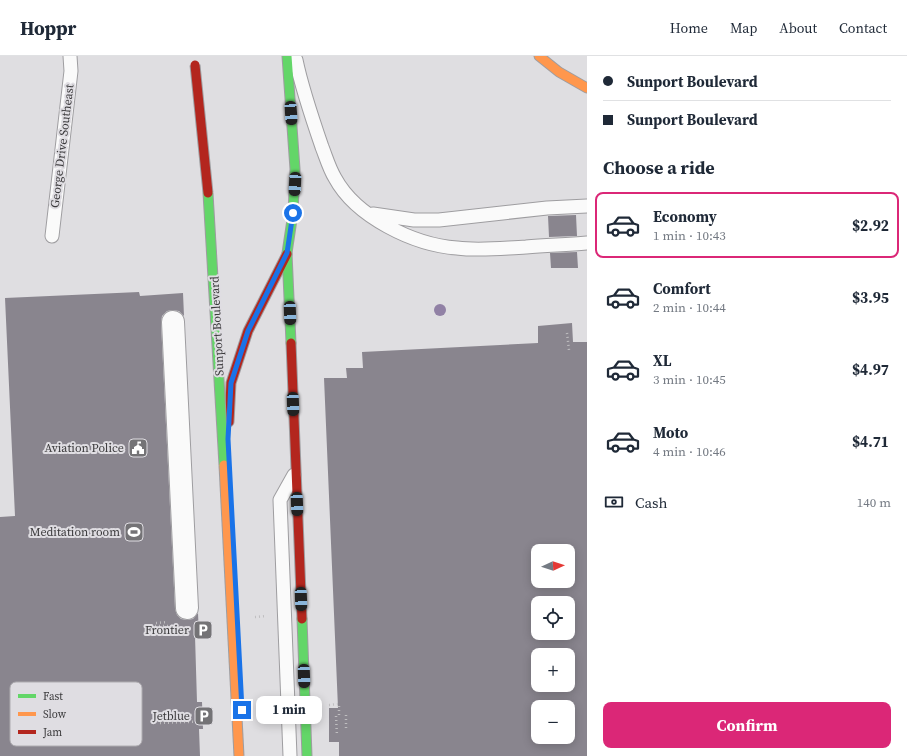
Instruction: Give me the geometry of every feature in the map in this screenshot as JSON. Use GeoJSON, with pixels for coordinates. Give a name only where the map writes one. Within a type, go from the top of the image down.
{"type":"FeatureCollection","features":[{"type":"Feature","properties":{"kind":"main road","name":"Sunport Boulevard"},"geometry":{"type":"LineString","coordinates":[[287,56],[295,170],[293,213],[287,253],[307,756]]}},
{"type":"Feature","properties":{"kind":"main road"},"geometry":{"type":"LineString","coordinates":[[539,56],[559,72],[587,88]]}},
{"type":"Feature","properties":{"kind":"main road","name":"Sunport Boulevard"},"geometry":{"type":"LineString","coordinates":[[195,65],[211,220],[239,756]]}},
{"type":"Feature","properties":{"kind":"main road","name":"Sunport Boulevard"},"geometry":{"type":"LineString","coordinates":[[244,756],[228,439],[231,383],[248,331],[287,253]]}},
{"type":"Feature","properties":{"kind":"street"},"geometry":{"type":"LineString","coordinates":[[173,322],[187,608]]}},
{"type":"Feature","properties":{"kind":"lane","name":"George Drive Southeast"},"geometry":{"type":"LineString","coordinates":[[52,236],[71,71],[70,56]]}},
{"type":"Feature","properties":{"kind":"lane"},"geometry":{"type":"LineString","coordinates":[[295,56],[299,76],[316,130],[335,178],[349,197],[366,213],[406,235],[430,243],[455,248],[480,250],[587,243]]}},
{"type":"Feature","properties":{"kind":"lane"},"geometry":{"type":"LineString","coordinates":[[366,213],[390,218],[439,220],[547,208],[587,206]]}},
{"type":"Feature","properties":{"kind":"lane"},"geometry":{"type":"LineString","coordinates":[[290,756],[280,500],[296,472]]}},
{"type":"Feature","properties":{"kind":"path"},"geometry":{"type":"LineString","coordinates":[[567,333],[568,350]]}},
{"type":"Feature","properties":{"kind":"path"},"geometry":{"type":"LineString","coordinates":[[346,715],[346,729]]}},
{"type":"Feature","properties":{"kind":"path"},"geometry":{"type":"LineString","coordinates":[[336,716],[337,736]]}},
{"type":"Feature","properties":{"kind":"path"},"geometry":{"type":"LineString","coordinates":[[160,723],[237,720]]}},
{"type":"Feature","properties":{"kind":"building"},"geometry":{"type":"Polygon","coordinates":[[[576,215],[577,236],[549,237],[548,216],[576,215]]]}},
{"type":"Feature","properties":{"kind":"building"},"geometry":{"type":"Polygon","coordinates":[[[577,252],[578,268],[551,268],[550,253],[577,252]]]}},
{"type":"Feature","properties":{"kind":"building"},"geometry":{"type":"Polygon","coordinates":[[[139,292],[140,296],[183,293],[184,316],[179,311],[167,311],[162,316],[161,323],[175,609],[177,615],[181,619],[193,619],[198,613],[199,636],[195,636],[197,702],[202,702],[203,729],[199,729],[200,756],[0,756],[0,517],[15,516],[5,298],[139,292]]]}},
{"type":"Feature","properties":{"kind":"building"},"geometry":{"type":"Polygon","coordinates":[[[572,323],[573,342],[587,342],[587,756],[339,756],[339,742],[329,742],[329,708],[338,708],[324,378],[347,378],[346,368],[363,368],[362,352],[538,343],[538,326],[572,323]]]}},
{"type":"Feature","properties":{"kind":"traffic: fast"},"geometry":{"type":"LineString","coordinates":[[287,56],[295,169],[293,213],[287,253],[291,343]]}},
{"type":"Feature","properties":{"kind":"traffic: fast"},"geometry":{"type":"LineString","coordinates":[[208,193],[224,465]]}},
{"type":"Feature","properties":{"kind":"traffic: fast"},"geometry":{"type":"LineString","coordinates":[[302,619],[307,756]]}},
{"type":"Feature","properties":{"kind":"traffic: slow"},"geometry":{"type":"LineString","coordinates":[[539,56],[559,72],[587,88]]}},
{"type":"Feature","properties":{"kind":"traffic: slow"},"geometry":{"type":"LineString","coordinates":[[224,465],[239,756]]}},
{"type":"Feature","properties":{"kind":"traffic: jam"},"geometry":{"type":"LineString","coordinates":[[195,65],[208,193]]}},
{"type":"Feature","properties":{"kind":"traffic: jam"},"geometry":{"type":"LineString","coordinates":[[229,422],[231,383],[248,331],[287,254]]}},
{"type":"Feature","properties":{"kind":"traffic: jam"},"geometry":{"type":"LineString","coordinates":[[291,343],[302,619]]}},
{"type":"Feature","properties":{"kind":"place","name":"Aviation Police"},"geometry":{"type":"Point","coordinates":[138,448]}},
{"type":"Feature","properties":{"kind":"place","name":"Meditation room"},"geometry":{"type":"Point","coordinates":[134,532]}},
{"type":"Feature","properties":{"kind":"place","name":"Frontier"},"geometry":{"type":"Point","coordinates":[203,630]}},
{"type":"Feature","properties":{"kind":"place","name":"Jetblue"},"geometry":{"type":"Point","coordinates":[204,716]}},
{"type":"Feature","properties":{"kind":"route"},"geometry":{"type":"LineString","coordinates":[[242,710],[228,439],[231,383],[248,331],[287,253],[293,213]]}}]}
